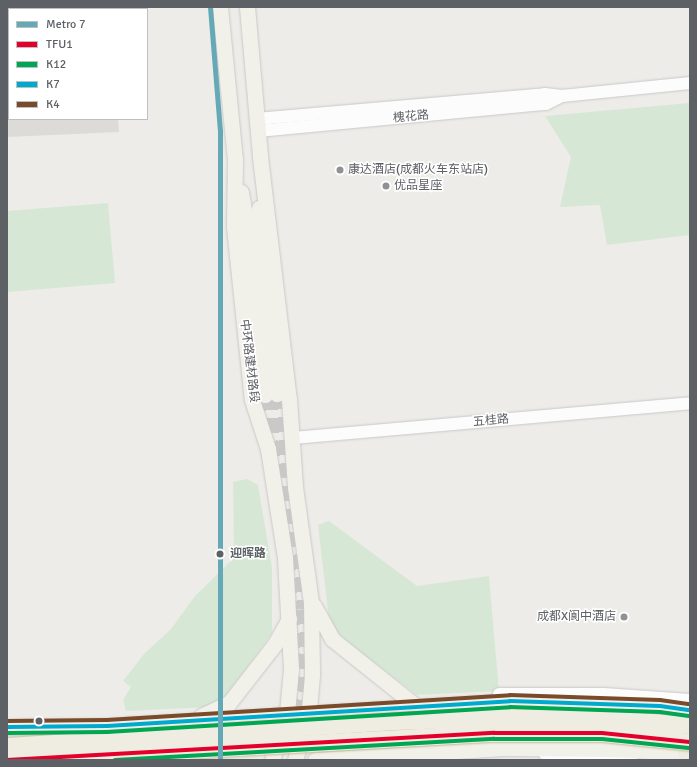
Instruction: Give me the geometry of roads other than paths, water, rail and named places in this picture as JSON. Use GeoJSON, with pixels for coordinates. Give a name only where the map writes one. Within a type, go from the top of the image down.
{"type":"FeatureCollection","features":[{"type":"Feature","properties":{"kind":"highway"},"geometry":{"type":"LineString","coordinates":[[7,746],[394,721],[502,717],[600,718],[690,725]]}},
{"type":"Feature","properties":{"kind":"highway"},"geometry":{"type":"LineString","coordinates":[[7,760],[486,733],[602,733],[689,750]]}},
{"type":"Feature","properties":{"kind":"main road","name":"中环路建材路段"},"geometry":{"type":"LineString","coordinates":[[220,7],[235,160],[234,227],[252,400],[268,449],[285,558],[291,669],[287,713],[272,760]]}},
{"type":"Feature","properties":{"kind":"main road"},"geometry":{"type":"LineString","coordinates":[[247,7],[260,157],[293,438],[295,486],[311,602],[312,675],[309,712],[295,760]]}},
{"type":"Feature","properties":{"kind":"main road"},"geometry":{"type":"LineString","coordinates":[[235,160],[248,225],[271,394],[258,224],[260,157]]}},
{"type":"Feature","properties":{"kind":"main road"},"geometry":{"type":"LineString","coordinates":[[311,602],[332,639],[416,706]]}},
{"type":"Feature","properties":{"kind":"main road"},"geometry":{"type":"LineString","coordinates":[[192,720],[229,703],[275,644],[289,618]]}},
{"type":"Feature","properties":{"kind":"main road"},"geometry":{"type":"LineString","coordinates":[[7,728],[107,726],[287,713],[510,701],[660,706],[690,710]]}},
{"type":"Feature","properties":{"kind":"main road"},"geometry":{"type":"LineString","coordinates":[[315,760],[373,758],[447,750],[508,748],[657,751],[689,750]]}},
{"type":"Feature","properties":{"kind":"street","name":"槐花路"},"geometry":{"type":"LineString","coordinates":[[257,125],[546,104],[562,96],[690,83]]}},
{"type":"Feature","properties":{"kind":"street","name":"五桂路"},"geometry":{"type":"LineString","coordinates":[[293,438],[690,403]]}},
{"type":"Feature","properties":{"kind":"street"},"geometry":{"type":"LineString","coordinates":[[447,750],[436,746],[429,740],[426,728],[427,717],[433,710],[445,704],[500,694],[528,693],[604,694],[690,700]]}},
{"type":"Feature","properties":{"kind":"street"},"geometry":{"type":"LineString","coordinates":[[107,726],[127,735],[132,748],[130,760]]}},
{"type":"Feature","properties":{"kind":"street"},"geometry":{"type":"LineString","coordinates":[[508,748],[566,757],[632,760]]}},
{"type":"Feature","properties":{"kind":"tunnel"},"geometry":{"type":"LineString","coordinates":[[277,394],[300,609],[301,653],[294,727]]}},
{"type":"Feature","properties":{"kind":"tunnel"},"geometry":{"type":"LineString","coordinates":[[265,395],[271,447]]}},
{"type":"Feature","properties":{"kind":"metro line","name":"7"},"geometry":{"type":"LineString","coordinates":[[210,7],[220,130],[220,760]]}},
{"type":"Feature","properties":{"kind":"place","name":"康达酒店(成都火车东站店)"},"geometry":{"type":"Point","coordinates":[340,170]}},
{"type":"Feature","properties":{"kind":"place","name":"优品星座"},"geometry":{"type":"Point","coordinates":[386,186]}},
{"type":"Feature","properties":{"kind":"place","name":"迎晖路"},"geometry":{"type":"Point","coordinates":[220,554]}},
{"type":"Feature","properties":{"kind":"place","name":"成都X阆中酒店"},"geometry":{"type":"Point","coordinates":[624,617]}}]}
